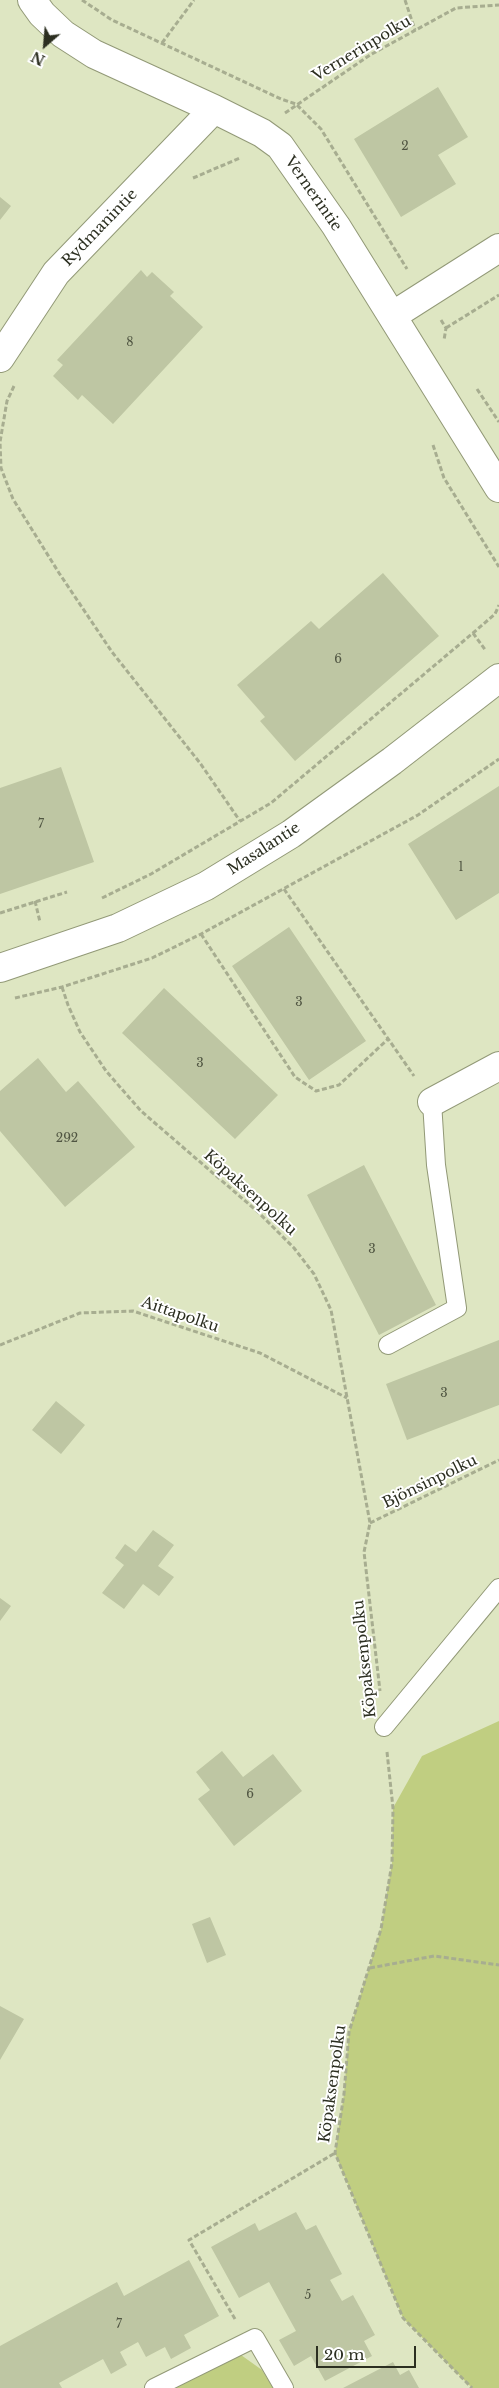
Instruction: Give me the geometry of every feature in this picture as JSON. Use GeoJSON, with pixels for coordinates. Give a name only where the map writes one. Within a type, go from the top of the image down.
{"type":"FeatureCollection","features":[{"type":"Feature","properties":{"kind":"street","name":"Vernerintie"},"geometry":{"type":"LineString","coordinates":[[32,0],[42,14],[63,34],[94,54],[214,109],[262,133],[280,146],[336,226],[499,488]]}},
{"type":"Feature","properties":{"kind":"street","name":"Rydmanintie"},"geometry":{"type":"LineString","coordinates":[[0,358],[56,273],[214,109]]}},
{"type":"Feature","properties":{"kind":"street"},"geometry":{"type":"LineString","coordinates":[[392,316],[499,248]]}},
{"type":"Feature","properties":{"kind":"street","name":"Masalantie"},"geometry":{"type":"LineString","coordinates":[[0,968],[118,928],[206,886],[291,834],[392,761],[499,678]]}},
{"type":"Feature","properties":{"kind":"street"},"geometry":{"type":"LineString","coordinates":[[432,1102],[499,1066]]}},
{"type":"Feature","properties":{"kind":"lane"},"geometry":{"type":"LineString","coordinates":[[388,1345],[457,1308],[436,1165],[432,1102]]}},
{"type":"Feature","properties":{"kind":"lane"},"geometry":{"type":"LineString","coordinates":[[384,1727],[499,1588]]}},
{"type":"Feature","properties":{"kind":"lane"},"geometry":{"type":"LineString","coordinates":[[154,2388],[254,2338],[284,2388]]}},
{"type":"Feature","properties":{"kind":"path"},"geometry":{"type":"LineString","coordinates":[[162,43],[194,0]]}},
{"type":"Feature","properties":{"kind":"path"},"geometry":{"type":"LineString","coordinates":[[405,0],[416,30]]}},
{"type":"Feature","properties":{"kind":"path","name":"Vernerinpolku"},"geometry":{"type":"LineString","coordinates":[[186,181],[239,158],[252,148],[262,133],[296,104],[370,55],[456,8],[499,5]]}},
{"type":"Feature","properties":{"kind":"path"},"geometry":{"type":"LineString","coordinates":[[446,328],[499,295]]}},
{"type":"Feature","properties":{"kind":"path"},"geometry":{"type":"LineString","coordinates":[[14,384],[7,401],[0,442],[1,468],[13,499],[58,573],[112,652],[200,762],[240,821]]}},
{"type":"Feature","properties":{"kind":"path"},"geometry":{"type":"LineString","coordinates":[[100,900],[151,874],[270,803],[375,718],[495,614],[499,605]]}},
{"type":"Feature","properties":{"kind":"path"},"geometry":{"type":"LineString","coordinates":[[8,1000],[62,986],[152,958],[201,934],[418,815],[499,759]]}},
{"type":"Feature","properties":{"kind":"path"},"geometry":{"type":"LineString","coordinates":[[284,889],[432,1102]]}},
{"type":"Feature","properties":{"kind":"path"},"geometry":{"type":"LineString","coordinates":[[0,913],[67,892]]}},
{"type":"Feature","properties":{"kind":"path"},"geometry":{"type":"LineString","coordinates":[[35,901],[39,918]]}},
{"type":"Feature","properties":{"kind":"path"},"geometry":{"type":"LineString","coordinates":[[34,927],[49,921]]}},
{"type":"Feature","properties":{"kind":"path"},"geometry":{"type":"LineString","coordinates":[[201,934],[295,1077],[316,1090],[339,1085],[388,1039]]}},
{"type":"Feature","properties":{"kind":"path","name":"Köpaksenpolku"},"geometry":{"type":"LineString","coordinates":[[62,986],[68,1005],[106,1071],[141,1111],[258,1212],[294,1248],[314,1274],[331,1310],[370,1523],[364,1552],[393,1808],[392,1863],[381,1929],[349,2032],[344,2094],[335,2153],[403,2318],[472,2388]]}},
{"type":"Feature","properties":{"kind":"path","name":"Aittapolku"},"geometry":{"type":"LineString","coordinates":[[0,1345],[80,1313],[133,1310],[260,1354],[347,1398]]}},
{"type":"Feature","properties":{"kind":"path","name":"Bjönsinpolku"},"geometry":{"type":"LineString","coordinates":[[370,1523],[499,1460]]}},
{"type":"Feature","properties":{"kind":"path"},"geometry":{"type":"LineString","coordinates":[[370,1968],[434,1956],[499,1965]]}},
{"type":"Feature","properties":{"kind":"path"},"geometry":{"type":"LineString","coordinates":[[248,2341],[189,2240],[335,2153]]}},
{"type":"Feature","properties":{"kind":"green space"},"geometry":{"type":"Polygon","coordinates":[[[499,1721],[499,2388],[472,2388],[403,2318],[335,2153],[344,2094],[349,2032],[381,1929],[392,1863],[393,1808],[422,1756],[499,1721]]]}},
{"type":"Feature","properties":{"kind":"green space"},"geometry":{"type":"Polygon","coordinates":[[[241,2355],[262,2370],[273,2388],[170,2388],[228,2359],[241,2355]]]}},
{"type":"Feature","properties":{"kind":"building"},"geometry":{"type":"Polygon","coordinates":[[[438,87],[468,137],[438,155],[456,184],[401,217],[354,139],[438,87]]]}},
{"type":"Feature","properties":{"kind":"building"},"geometry":{"type":"Polygon","coordinates":[[[0,197],[11,206],[0,220],[0,197]]]}},
{"type":"Feature","properties":{"kind":"building"},"geometry":{"type":"Polygon","coordinates":[[[141,270],[147,277],[152,272],[174,292],[170,296],[203,327],[113,424],[82,395],[78,400],[53,376],[63,365],[57,360],[141,270]]]}},
{"type":"Feature","properties":{"kind":"building"},"geometry":{"type":"Polygon","coordinates":[[[383,573],[439,636],[295,761],[260,721],[265,717],[237,685],[311,621],[319,629],[383,573]]]}},
{"type":"Feature","properties":{"kind":"building"},"geometry":{"type":"Polygon","coordinates":[[[61,767],[94,862],[0,894],[0,788],[61,767]]]}},
{"type":"Feature","properties":{"kind":"building"},"geometry":{"type":"Polygon","coordinates":[[[499,786],[499,893],[456,920],[408,844],[499,786]]]}},
{"type":"Feature","properties":{"kind":"building"},"geometry":{"type":"Polygon","coordinates":[[[289,927],[366,1041],[309,1080],[232,966],[289,927]]]}},
{"type":"Feature","properties":{"kind":"building"},"geometry":{"type":"Polygon","coordinates":[[[164,988],[278,1095],[235,1139],[122,1033],[164,988]]]}},
{"type":"Feature","properties":{"kind":"building"},"geometry":{"type":"Polygon","coordinates":[[[38,1058],[66,1092],[78,1081],[135,1147],[65,1207],[0,1131],[0,1091],[38,1058]]]}},
{"type":"Feature","properties":{"kind":"building"},"geometry":{"type":"Polygon","coordinates":[[[364,1165],[436,1305],[379,1335],[307,1195],[364,1165]]]}},
{"type":"Feature","properties":{"kind":"building"},"geometry":{"type":"Polygon","coordinates":[[[499,1340],[499,1405],[407,1440],[386,1384],[499,1340]]]}},
{"type":"Feature","properties":{"kind":"building"},"geometry":{"type":"Polygon","coordinates":[[[56,1401],[85,1425],[61,1454],[32,1430],[56,1401]]]}},
{"type":"Feature","properties":{"kind":"building"},"geometry":{"type":"Polygon","coordinates":[[[153,1530],[174,1545],[158,1566],[174,1577],[159,1596],[143,1584],[124,1609],[102,1593],[124,1565],[115,1558],[125,1544],[136,1552],[153,1530]]]}},
{"type":"Feature","properties":{"kind":"building"},"geometry":{"type":"Polygon","coordinates":[[[0,1598],[11,1606],[0,1621],[0,1598]]]}},
{"type":"Feature","properties":{"kind":"building"},"geometry":{"type":"Polygon","coordinates":[[[222,1751],[243,1777],[273,1754],[302,1791],[234,1846],[198,1799],[210,1790],[196,1772],[222,1751]]]}},
{"type":"Feature","properties":{"kind":"building"},"geometry":{"type":"Polygon","coordinates":[[[210,1917],[226,1955],[207,1963],[192,1924],[210,1917]]]}},
{"type":"Feature","properties":{"kind":"building"},"geometry":{"type":"Polygon","coordinates":[[[0,2006],[24,2019],[0,2060],[0,2006]]]}},
{"type":"Feature","properties":{"kind":"building"},"geometry":{"type":"Polygon","coordinates":[[[296,2212],[306,2230],[316,2225],[342,2274],[330,2280],[342,2301],[353,2295],[375,2335],[364,2341],[372,2356],[325,2381],[311,2356],[294,2366],[279,2340],[296,2331],[269,2282],[239,2298],[211,2247],[255,2223],[259,2231],[296,2212]]]}},
{"type":"Feature","properties":{"kind":"building"},"geometry":{"type":"Polygon","coordinates":[[[189,2260],[219,2316],[184,2335],[191,2348],[171,2359],[165,2347],[146,2357],[138,2342],[120,2352],[127,2365],[111,2374],[103,2359],[59,2383],[62,2388],[0,2388],[0,2346],[117,2282],[124,2296],[189,2260]]]}},
{"type":"Feature","properties":{"kind":"building"},"geometry":{"type":"Polygon","coordinates":[[[393,2362],[400,2375],[409,2370],[419,2388],[343,2388],[393,2362]]]}}]}
